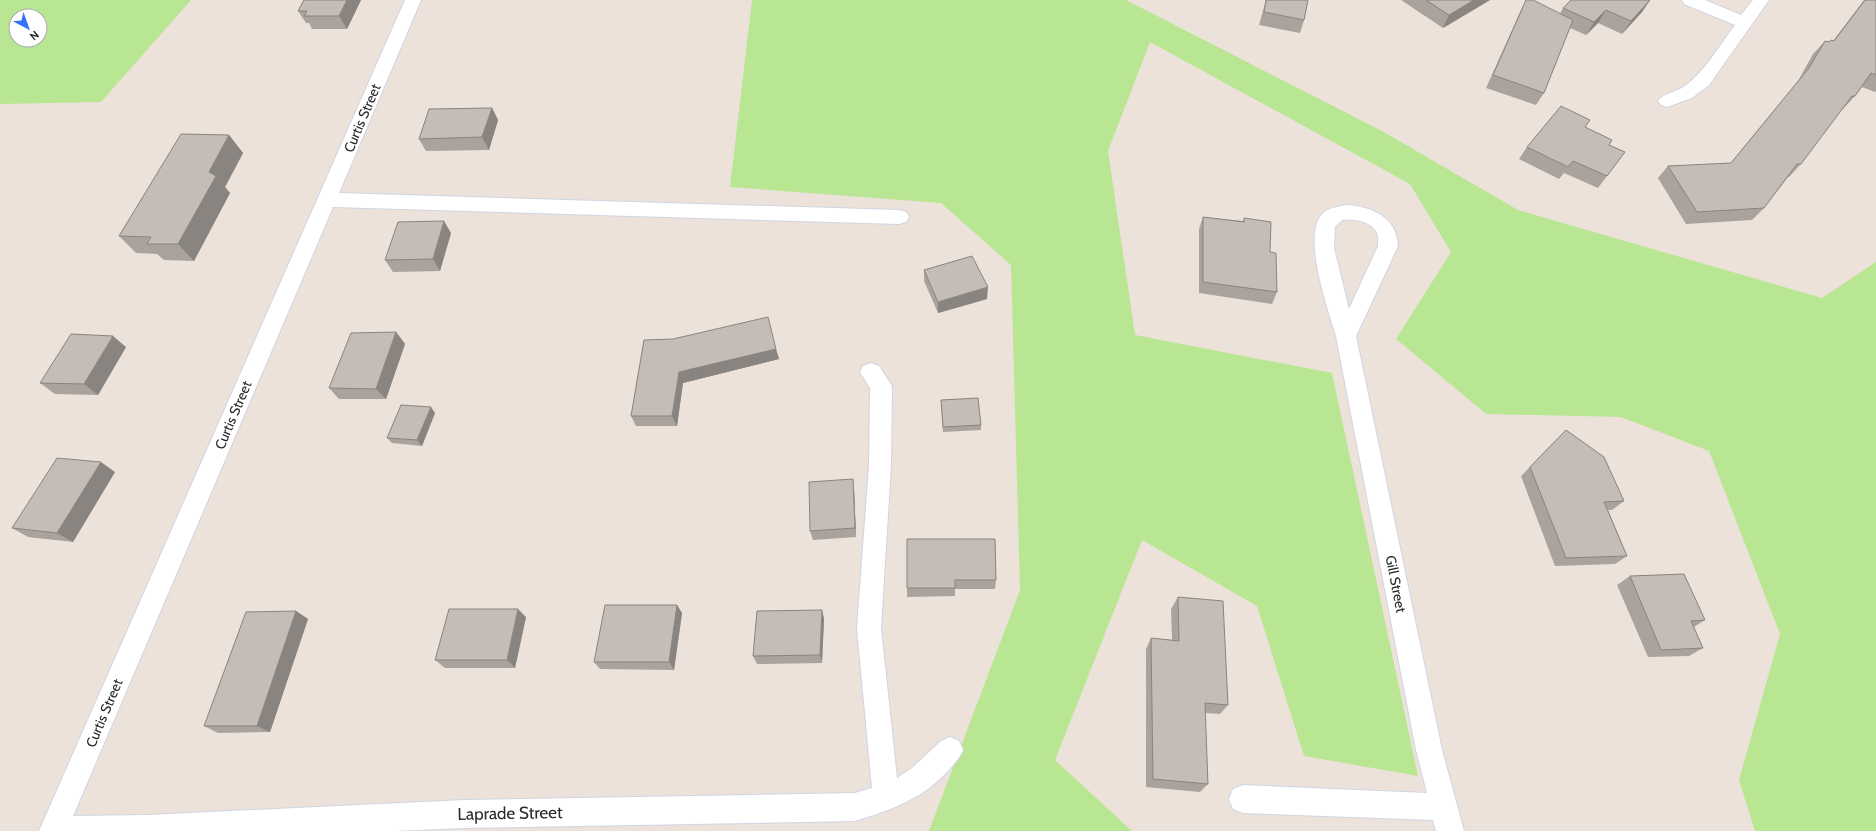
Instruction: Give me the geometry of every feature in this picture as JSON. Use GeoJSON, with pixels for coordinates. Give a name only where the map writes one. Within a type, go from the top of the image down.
{"type":"FeatureCollection","features":[{"type":"Feature","properties":{"kind":"street","name":"Curtis Street"},"geometry":{"type":"LineString","coordinates":[[53,831],[413,0]]}},
{"type":"Feature","properties":{"kind":"street"},"geometry":{"type":"LineString","coordinates":[[1690,0],[1744,23]]}},
{"type":"Feature","properties":{"kind":"street"},"geometry":{"type":"LineString","coordinates":[[1667,101],[1686,94],[1703,81],[1761,0]]}},
{"type":"Feature","properties":{"kind":"street"},"geometry":{"type":"LineString","coordinates":[[326,200],[899,217]]}},
{"type":"Feature","properties":{"kind":"street","name":"Gill Street"},"geometry":{"type":"LineString","coordinates":[[1346,336],[1388,246],[1388,237],[1385,228],[1372,217],[1356,212],[1341,213],[1330,218],[1325,226],[1324,237],[1328,269],[1346,336],[1429,750],[1447,819]]}},
{"type":"Feature","properties":{"kind":"street"},"geometry":{"type":"LineString","coordinates":[[871,372],[881,386],[880,466],[869,628],[886,797]]}},
{"type":"Feature","properties":{"kind":"street","name":"Laprade Street"},"geometry":{"type":"LineString","coordinates":[[53,831],[148,829],[464,814],[855,807],[894,795],[922,778],[950,750]]}},
{"type":"Feature","properties":{"kind":"street"},"geometry":{"type":"LineString","coordinates":[[1243,799],[1447,819]]}},
{"type":"Feature","properties":{"kind":"green space"},"geometry":{"type":"Polygon","coordinates":[[[0,0],[191,0],[101,102],[0,104],[0,0]]]}},
{"type":"Feature","properties":{"kind":"green space"},"geometry":{"type":"Polygon","coordinates":[[[752,0],[1126,0],[1382,131],[1518,210],[1822,298],[1876,262],[1876,831],[1755,831],[1739,780],[1780,634],[1709,451],[1621,417],[1486,414],[1396,339],[1451,252],[1410,184],[1150,42],[1108,151],[1135,335],[1332,373],[1418,776],[1304,756],[1257,606],[1142,540],[1055,760],[1132,831],[929,831],[1020,590],[1011,265],[941,203],[730,187],[752,0]]]}},
{"type":"Feature","properties":{"kind":"building"},"geometry":{"type":"Polygon","coordinates":[[[304,0],[347,0],[339,16],[304,16],[307,11],[298,11],[304,0]]]}},
{"type":"Feature","properties":{"kind":"building"},"geometry":{"type":"Polygon","coordinates":[[[1266,0],[1308,0],[1304,20],[1264,12],[1266,0]]]}},
{"type":"Feature","properties":{"kind":"building"},"geometry":{"type":"Polygon","coordinates":[[[1426,0],[1474,0],[1449,15],[1426,0]]]}},
{"type":"Feature","properties":{"kind":"building"},"geometry":{"type":"Polygon","coordinates":[[[1526,0],[1533,0],[1573,20],[1544,93],[1493,75],[1526,0]]]}},
{"type":"Feature","properties":{"kind":"building"},"geometry":{"type":"Polygon","coordinates":[[[1571,0],[1650,0],[1631,21],[1606,10],[1594,22],[1563,8],[1571,0]]]}},
{"type":"Feature","properties":{"kind":"building"},"geometry":{"type":"Polygon","coordinates":[[[1865,0],[1876,0],[1876,75],[1871,73],[1855,96],[1852,96],[1801,164],[1797,164],[1764,208],[1697,212],[1668,166],[1731,163],[1809,68],[1825,41],[1834,41],[1865,0]]]}},
{"type":"Feature","properties":{"kind":"building"},"geometry":{"type":"Polygon","coordinates":[[[1561,106],[1590,120],[1585,127],[1612,140],[1609,145],[1625,152],[1607,176],[1573,161],[1568,167],[1527,147],[1561,106]]]}},
{"type":"Feature","properties":{"kind":"building"},"geometry":{"type":"Polygon","coordinates":[[[492,108],[482,137],[419,139],[429,109],[492,108]]]}},
{"type":"Feature","properties":{"kind":"building"},"geometry":{"type":"Polygon","coordinates":[[[181,134],[229,135],[209,172],[216,176],[178,244],[147,244],[151,237],[119,236],[181,134]]]}},
{"type":"Feature","properties":{"kind":"building"},"geometry":{"type":"Polygon","coordinates":[[[1203,217],[1244,222],[1244,218],[1271,222],[1270,252],[1276,253],[1277,292],[1203,282],[1203,217]]]}},
{"type":"Feature","properties":{"kind":"building"},"geometry":{"type":"Polygon","coordinates":[[[444,221],[433,259],[385,260],[398,222],[444,221]]]}},
{"type":"Feature","properties":{"kind":"building"},"geometry":{"type":"Polygon","coordinates":[[[972,256],[988,287],[938,302],[924,270],[972,256]]]}},
{"type":"Feature","properties":{"kind":"building"},"geometry":{"type":"Polygon","coordinates":[[[768,317],[776,349],[679,372],[672,416],[631,416],[644,340],[673,339],[768,317]]]}},
{"type":"Feature","properties":{"kind":"building"},"geometry":{"type":"Polygon","coordinates":[[[396,332],[376,389],[329,388],[351,333],[396,332]]]}},
{"type":"Feature","properties":{"kind":"building"},"geometry":{"type":"Polygon","coordinates":[[[71,334],[113,336],[84,384],[40,383],[71,334]]]}},
{"type":"Feature","properties":{"kind":"building"},"geometry":{"type":"Polygon","coordinates":[[[978,398],[981,425],[943,427],[941,400],[978,398]]]}},
{"type":"Feature","properties":{"kind":"building"},"geometry":{"type":"Polygon","coordinates":[[[401,405],[431,407],[417,440],[387,438],[401,405]]]}},
{"type":"Feature","properties":{"kind":"building"},"geometry":{"type":"Polygon","coordinates":[[[1566,430],[1604,457],[1624,501],[1604,502],[1627,556],[1566,558],[1530,467],[1566,430]]]}},
{"type":"Feature","properties":{"kind":"building"},"geometry":{"type":"Polygon","coordinates":[[[57,458],[101,462],[57,533],[12,528],[57,458]]]}},
{"type":"Feature","properties":{"kind":"building"},"geometry":{"type":"Polygon","coordinates":[[[853,479],[855,528],[810,531],[809,482],[853,479]]]}},
{"type":"Feature","properties":{"kind":"building"},"geometry":{"type":"Polygon","coordinates":[[[907,539],[995,539],[996,580],[955,580],[955,588],[907,588],[907,539]]]}},
{"type":"Feature","properties":{"kind":"building"},"geometry":{"type":"Polygon","coordinates":[[[1684,574],[1705,620],[1691,621],[1703,648],[1661,650],[1630,576],[1684,574]]]}},
{"type":"Feature","properties":{"kind":"building"},"geometry":{"type":"Polygon","coordinates":[[[1178,597],[1223,601],[1228,705],[1205,703],[1208,784],[1153,779],[1151,638],[1179,641],[1178,597]]]}},
{"type":"Feature","properties":{"kind":"building"},"geometry":{"type":"Polygon","coordinates":[[[605,605],[677,605],[669,662],[594,662],[605,605]]]}},
{"type":"Feature","properties":{"kind":"building"},"geometry":{"type":"Polygon","coordinates":[[[449,609],[518,609],[507,660],[435,660],[449,609]]]}},
{"type":"Feature","properties":{"kind":"building"},"geometry":{"type":"Polygon","coordinates":[[[822,610],[820,655],[753,656],[757,611],[822,610]]]}},
{"type":"Feature","properties":{"kind":"building"},"geometry":{"type":"Polygon","coordinates":[[[296,611],[257,726],[204,726],[246,612],[296,611]]]}}]}
